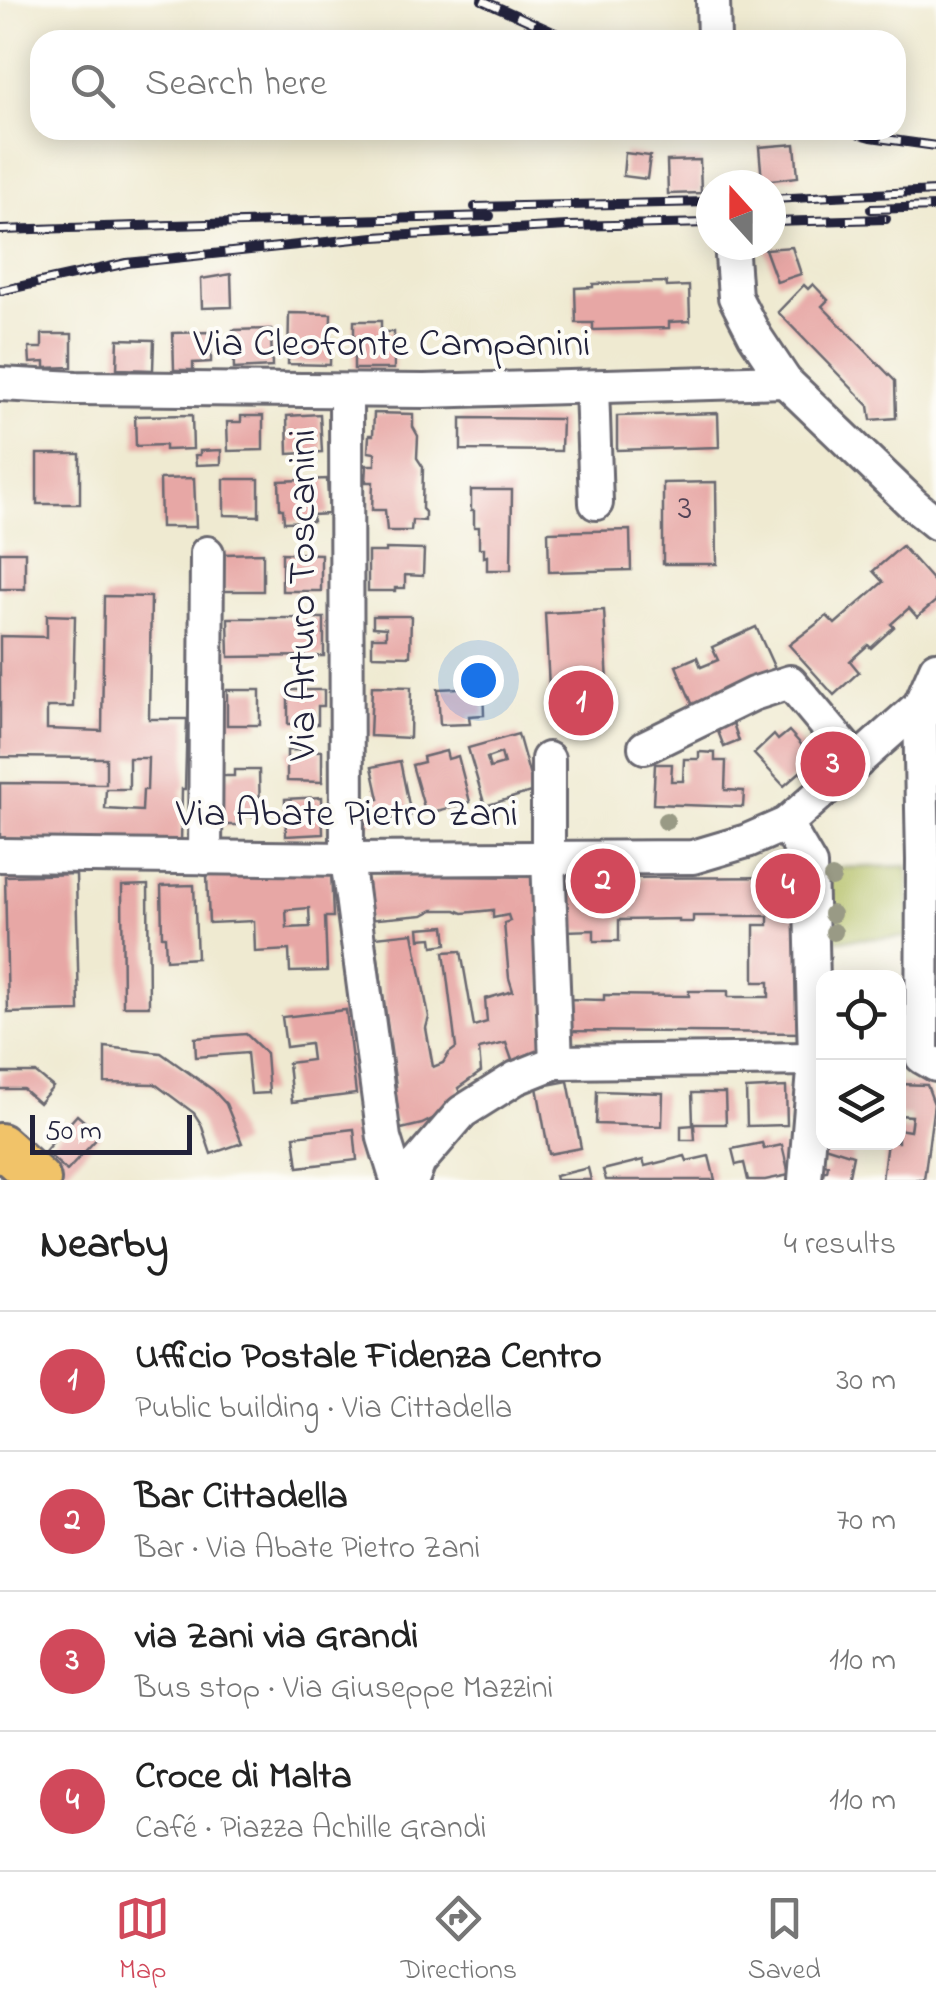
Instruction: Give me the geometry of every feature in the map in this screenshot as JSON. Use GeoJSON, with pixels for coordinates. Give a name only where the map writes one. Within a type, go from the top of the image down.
{"type":"FeatureCollection","features":[{"type":"Feature","properties":{"kind":"main road"},"geometry":{"type":"LineString","coordinates":[[0,1146],[39,1180]]}},
{"type":"Feature","properties":{"kind":"street"},"geometry":{"type":"LineString","coordinates":[[713,0],[714,30]]}},
{"type":"Feature","properties":{"kind":"street"},"geometry":{"type":"LineString","coordinates":[[732,260],[735,297],[785,381],[925,514],[936,538]]}},
{"type":"Feature","properties":{"kind":"street","name":"Via Cleofonte Campanini"},"geometry":{"type":"LineString","coordinates":[[0,384],[424,391],[785,381]]}},
{"type":"Feature","properties":{"kind":"street"},"geometry":{"type":"LineString","coordinates":[[592,387],[596,503]]}},
{"type":"Feature","properties":{"kind":"street","name":"Via Arturo Toscanini"},"geometry":{"type":"LineString","coordinates":[[346,390],[347,859],[384,1138],[397,1180]]}},
{"type":"Feature","properties":{"kind":"street"},"geometry":{"type":"LineString","coordinates":[[205,858],[207,553]]}},
{"type":"Feature","properties":{"kind":"street"},"geometry":{"type":"LineString","coordinates":[[645,747],[753,694],[790,682],[857,762]]}},
{"type":"Feature","properties":{"kind":"street"},"geometry":{"type":"LineString","coordinates":[[932,691],[922,1057],[936,1065]]}},
{"type":"Feature","properties":{"kind":"street","name":"Via Abate Pietro Zani"},"geometry":{"type":"LineString","coordinates":[[0,856],[694,857],[786,824],[932,691]]}},
{"type":"Feature","properties":{"kind":"street"},"geometry":{"type":"LineString","coordinates":[[548,759],[556,1062]]}},
{"type":"Feature","properties":{"kind":"street"},"geometry":{"type":"LineString","coordinates":[[786,824],[810,864],[815,1059],[805,1180]]}},
{"type":"Feature","properties":{"kind":"street"},"geometry":{"type":"LineString","coordinates":[[412,1180],[418,1162],[462,1112],[516,1078],[556,1062],[815,1059]]}},
{"type":"Feature","properties":{"kind":"green space"},"geometry":{"type":"Polygon","coordinates":[[[908,866],[911,937],[830,940],[828,868],[908,866]]]}},
{"type":"Feature","properties":{"kind":"building"},"geometry":{"type":"Polygon","coordinates":[[[795,144],[798,177],[786,178],[786,170],[761,170],[759,147],[795,144]]]}},
{"type":"Feature","properties":{"kind":"building"},"geometry":{"type":"Polygon","coordinates":[[[625,153],[650,156],[647,179],[623,176],[625,153]]]}},
{"type":"Feature","properties":{"kind":"building"},"geometry":{"type":"Polygon","coordinates":[[[700,160],[696,193],[668,194],[667,161],[700,160]]]}},
{"type":"Feature","properties":{"kind":"building"},"geometry":{"type":"Polygon","coordinates":[[[786,247],[792,247],[801,274],[777,282],[769,260],[786,260],[786,247]]]}},
{"type":"Feature","properties":{"kind":"building"},"geometry":{"type":"Polygon","coordinates":[[[231,274],[232,307],[202,308],[201,279],[231,274]]]}},
{"type":"Feature","properties":{"kind":"building"},"geometry":{"type":"Polygon","coordinates":[[[666,282],[667,287],[689,286],[690,321],[669,322],[669,328],[593,330],[593,323],[576,323],[575,288],[666,282]]]}},
{"type":"Feature","properties":{"kind":"building"},"geometry":{"type":"Polygon","coordinates":[[[813,284],[828,300],[822,306],[895,381],[896,418],[871,420],[869,406],[778,312],[804,285],[808,289],[813,284]]]}},
{"type":"Feature","properties":{"kind":"building"},"geometry":{"type":"Polygon","coordinates":[[[289,313],[331,314],[330,365],[288,364],[289,313]]]}},
{"type":"Feature","properties":{"kind":"building"},"geometry":{"type":"Polygon","coordinates":[[[354,321],[381,321],[381,332],[394,332],[394,369],[354,369],[354,321]]]}},
{"type":"Feature","properties":{"kind":"building"},"geometry":{"type":"Polygon","coordinates":[[[271,329],[272,367],[234,369],[233,330],[271,329]]]}},
{"type":"Feature","properties":{"kind":"building"},"geometry":{"type":"Polygon","coordinates":[[[211,332],[211,362],[193,363],[193,370],[174,370],[173,333],[211,332]]]}},
{"type":"Feature","properties":{"kind":"building"},"geometry":{"type":"Polygon","coordinates":[[[42,334],[72,334],[72,367],[45,368],[45,362],[30,363],[29,348],[42,348],[42,334]]]}},
{"type":"Feature","properties":{"kind":"building"},"geometry":{"type":"Polygon","coordinates":[[[118,339],[154,340],[153,370],[117,369],[118,339]]]}},
{"type":"Feature","properties":{"kind":"building"},"geometry":{"type":"Polygon","coordinates":[[[374,413],[413,414],[417,458],[423,467],[425,521],[412,520],[411,531],[387,531],[385,510],[372,510],[373,482],[366,482],[367,465],[375,465],[375,453],[368,452],[374,413]]]}},
{"type":"Feature","properties":{"kind":"building"},"geometry":{"type":"Polygon","coordinates":[[[718,413],[719,447],[617,450],[617,416],[718,413]]]}},
{"type":"Feature","properties":{"kind":"building"},"geometry":{"type":"Polygon","coordinates":[[[320,414],[322,452],[288,454],[287,416],[320,414]]]}},
{"type":"Feature","properties":{"kind":"building"},"geometry":{"type":"Polygon","coordinates":[[[192,415],[193,449],[136,446],[135,416],[192,415]]]}},
{"type":"Feature","properties":{"kind":"building"},"geometry":{"type":"Polygon","coordinates":[[[241,416],[263,416],[263,450],[228,451],[227,422],[241,422],[241,416]]]}},
{"type":"Feature","properties":{"kind":"building"},"geometry":{"type":"Polygon","coordinates":[[[461,418],[562,419],[561,451],[461,450],[461,418]]]}},
{"type":"Feature","properties":{"kind":"building"},"geometry":{"type":"Polygon","coordinates":[[[221,450],[221,464],[196,465],[195,455],[200,455],[200,451],[221,450]]]}},
{"type":"Feature","properties":{"kind":"building"},"geometry":{"type":"Polygon","coordinates":[[[37,454],[80,454],[80,504],[37,504],[37,454]]]}},
{"type":"Feature","properties":{"kind":"building"},"geometry":{"type":"Polygon","coordinates":[[[194,478],[196,527],[161,527],[160,479],[194,478]]]}},
{"type":"Feature","properties":{"kind":"building"},"geometry":{"type":"Polygon","coordinates":[[[224,479],[259,479],[259,516],[224,515],[224,479]]]}},
{"type":"Feature","properties":{"kind":"building"},"geometry":{"type":"Polygon","coordinates":[[[327,479],[329,514],[312,515],[313,521],[284,522],[279,481],[327,479]]]}},
{"type":"Feature","properties":{"kind":"building"},"geometry":{"type":"Polygon","coordinates":[[[716,482],[717,564],[663,564],[663,483],[716,482]]]}},
{"type":"Feature","properties":{"kind":"building"},"geometry":{"type":"Polygon","coordinates":[[[471,490],[512,490],[511,570],[487,570],[487,556],[484,557],[484,548],[479,548],[479,527],[474,527],[471,490]]]}},
{"type":"Feature","properties":{"kind":"building"},"geometry":{"type":"Polygon","coordinates":[[[630,530],[631,570],[549,572],[548,532],[630,530]]]}},
{"type":"Feature","properties":{"kind":"building"},"geometry":{"type":"Polygon","coordinates":[[[902,546],[936,584],[936,601],[917,617],[909,608],[871,648],[868,645],[850,661],[859,672],[834,695],[789,645],[827,616],[835,624],[883,582],[873,571],[902,546]]]}},
{"type":"Feature","properties":{"kind":"building"},"geometry":{"type":"Polygon","coordinates":[[[424,550],[423,576],[405,575],[405,588],[395,591],[368,591],[368,552],[424,550]]]}},
{"type":"Feature","properties":{"kind":"building"},"geometry":{"type":"Polygon","coordinates":[[[0,552],[25,552],[25,589],[0,589],[0,552]]]}},
{"type":"Feature","properties":{"kind":"building"},"geometry":{"type":"Polygon","coordinates":[[[263,553],[263,591],[223,591],[223,554],[263,553]]]}},
{"type":"Feature","properties":{"kind":"building"},"geometry":{"type":"Polygon","coordinates":[[[282,553],[321,554],[321,591],[282,591],[282,553]]]}},
{"type":"Feature","properties":{"kind":"building"},"geometry":{"type":"Polygon","coordinates":[[[104,596],[151,597],[149,719],[187,719],[181,845],[0,841],[0,783],[106,784],[106,758],[0,757],[0,636],[47,637],[47,615],[75,616],[73,707],[47,707],[47,729],[102,731],[104,596]],[[129,758],[129,789],[106,789],[105,809],[142,811],[148,758],[129,758]]]}},
{"type":"Feature","properties":{"kind":"building"},"geometry":{"type":"Polygon","coordinates":[[[604,610],[610,721],[551,725],[545,613],[604,610]]]}},
{"type":"Feature","properties":{"kind":"building"},"geometry":{"type":"Polygon","coordinates":[[[373,616],[411,616],[410,656],[372,655],[372,637],[386,637],[386,628],[373,627],[373,616]]]}},
{"type":"Feature","properties":{"kind":"building"},"geometry":{"type":"Polygon","coordinates":[[[228,618],[324,618],[324,656],[229,657],[228,618]]]}},
{"type":"Feature","properties":{"kind":"building"},"geometry":{"type":"Polygon","coordinates":[[[756,627],[775,669],[694,708],[676,666],[697,657],[701,667],[718,660],[712,647],[756,627]]]}},
{"type":"Feature","properties":{"kind":"building"},"geometry":{"type":"Polygon","coordinates":[[[372,686],[411,687],[410,738],[370,736],[372,686]]]}},
{"type":"Feature","properties":{"kind":"building"},"geometry":{"type":"Polygon","coordinates":[[[483,687],[484,715],[469,716],[470,724],[440,725],[438,689],[483,687]]]}},
{"type":"Feature","properties":{"kind":"building"},"geometry":{"type":"Polygon","coordinates":[[[227,690],[260,690],[260,725],[227,725],[227,690]]]}},
{"type":"Feature","properties":{"kind":"building"},"geometry":{"type":"Polygon","coordinates":[[[288,690],[324,690],[324,706],[318,706],[318,724],[288,724],[288,690]]]}},
{"type":"Feature","properties":{"kind":"building"},"geometry":{"type":"Polygon","coordinates":[[[732,720],[739,741],[724,747],[716,726],[732,720]]]}},
{"type":"Feature","properties":{"kind":"building"},"geometry":{"type":"Polygon","coordinates":[[[789,731],[818,763],[784,786],[754,754],[774,735],[778,740],[789,731]]]}},
{"type":"Feature","properties":{"kind":"building"},"geometry":{"type":"Polygon","coordinates":[[[518,734],[534,791],[485,806],[468,748],[518,734]],[[501,753],[487,758],[490,768],[504,764],[501,753]]]}},
{"type":"Feature","properties":{"kind":"building"},"geometry":{"type":"Polygon","coordinates":[[[287,750],[322,751],[322,782],[287,781],[287,750]]]}},
{"type":"Feature","properties":{"kind":"building"},"geometry":{"type":"Polygon","coordinates":[[[446,751],[448,759],[458,756],[470,802],[426,814],[412,765],[424,762],[423,757],[446,751]]]}},
{"type":"Feature","properties":{"kind":"building"},"geometry":{"type":"Polygon","coordinates":[[[699,752],[715,753],[715,761],[726,761],[725,790],[744,791],[743,807],[653,804],[655,764],[672,764],[671,781],[683,781],[684,759],[699,759],[699,752]]]}},
{"type":"Feature","properties":{"kind":"building"},"geometry":{"type":"Polygon","coordinates":[[[400,761],[411,815],[364,824],[360,803],[379,799],[372,767],[400,761]]]}},
{"type":"Feature","properties":{"kind":"building"},"geometry":{"type":"Polygon","coordinates":[[[234,770],[259,770],[260,816],[241,816],[242,825],[220,825],[219,776],[234,776],[234,770]]]}},
{"type":"Feature","properties":{"kind":"building"},"geometry":{"type":"Polygon","coordinates":[[[322,797],[323,834],[286,836],[285,799],[322,797]]]}},
{"type":"Feature","properties":{"kind":"building"},"geometry":{"type":"Polygon","coordinates":[[[331,870],[333,917],[325,917],[327,971],[290,972],[289,950],[255,952],[254,921],[209,923],[207,875],[331,870]],[[309,908],[286,910],[287,928],[310,927],[309,908]]]}},
{"type":"Feature","properties":{"kind":"building"},"geometry":{"type":"Polygon","coordinates":[[[76,874],[79,1011],[8,1013],[5,876],[76,874]]]}},
{"type":"Feature","properties":{"kind":"building"},"geometry":{"type":"Polygon","coordinates":[[[359,875],[541,877],[544,1048],[513,1063],[506,1043],[479,1049],[481,1072],[458,1088],[464,1103],[422,1124],[401,1129],[389,1112],[386,1088],[396,1086],[375,937],[413,933],[429,1017],[426,1028],[433,1067],[443,1063],[456,1048],[444,952],[461,951],[474,1026],[487,1022],[485,999],[513,991],[504,923],[510,921],[508,915],[493,918],[493,910],[433,910],[423,915],[367,920],[359,875]]]}},
{"type":"Feature","properties":{"kind":"building"},"geometry":{"type":"Polygon","coordinates":[[[806,877],[805,1033],[566,1031],[566,999],[604,1000],[604,995],[689,996],[689,991],[728,991],[728,997],[769,997],[769,982],[754,982],[754,925],[768,925],[768,916],[693,916],[693,922],[619,920],[619,941],[594,941],[594,930],[565,931],[565,878],[806,877]]]}},
{"type":"Feature","properties":{"kind":"building"},"geometry":{"type":"Polygon","coordinates":[[[148,885],[149,1006],[123,1006],[122,886],[148,885]]]}},
{"type":"Feature","properties":{"kind":"building"},"geometry":{"type":"Polygon","coordinates":[[[194,885],[197,958],[166,960],[161,886],[194,885]]]}},
{"type":"Feature","properties":{"kind":"building"},"geometry":{"type":"Polygon","coordinates":[[[445,926],[447,944],[433,946],[432,938],[420,939],[419,928],[445,926]]]}},
{"type":"Feature","properties":{"kind":"building"},"geometry":{"type":"Polygon","coordinates":[[[346,1010],[356,1094],[292,1102],[288,1063],[312,1060],[310,1044],[286,1047],[282,1017],[346,1010]]]}},
{"type":"Feature","properties":{"kind":"building"},"geometry":{"type":"Polygon","coordinates":[[[246,1034],[266,1053],[269,1093],[251,1094],[247,1053],[196,1057],[195,1038],[246,1034]]]}},
{"type":"Feature","properties":{"kind":"building"},"geometry":{"type":"Polygon","coordinates":[[[105,1047],[161,1053],[226,1104],[242,1143],[211,1154],[194,1113],[155,1084],[105,1083],[105,1047]]]}},
{"type":"Feature","properties":{"kind":"building"},"geometry":{"type":"Polygon","coordinates":[[[0,1073],[36,1073],[53,1087],[39,1103],[23,1089],[0,1089],[0,1073]]]}},
{"type":"Feature","properties":{"kind":"building"},"geometry":{"type":"Polygon","coordinates":[[[568,1081],[581,1148],[549,1154],[537,1087],[568,1081]]]}},
{"type":"Feature","properties":{"kind":"building"},"geometry":{"type":"Polygon","coordinates":[[[906,1084],[927,1085],[934,1104],[924,1180],[882,1180],[886,1150],[906,1150],[906,1130],[910,1131],[912,1116],[906,1116],[906,1084]]]}},
{"type":"Feature","properties":{"kind":"building"},"geometry":{"type":"Polygon","coordinates":[[[786,1087],[787,1125],[747,1126],[746,1089],[786,1087]]]}},
{"type":"Feature","properties":{"kind":"building"},"geometry":{"type":"Polygon","coordinates":[[[597,1091],[663,1093],[662,1126],[596,1124],[597,1091]]]}},
{"type":"Feature","properties":{"kind":"building"},"geometry":{"type":"Polygon","coordinates":[[[692,1093],[725,1093],[726,1124],[693,1124],[692,1093]]]}},
{"type":"Feature","properties":{"kind":"building"},"geometry":{"type":"Polygon","coordinates":[[[77,1115],[100,1135],[67,1171],[45,1151],[77,1115]]]}},
{"type":"Feature","properties":{"kind":"building"},"geometry":{"type":"Polygon","coordinates":[[[694,1125],[695,1140],[681,1140],[681,1126],[694,1125]]]}},
{"type":"Feature","properties":{"kind":"building"},"geometry":{"type":"Polygon","coordinates":[[[354,1129],[357,1160],[298,1167],[294,1136],[354,1129]]]}},
{"type":"Feature","properties":{"kind":"building"},"geometry":{"type":"Polygon","coordinates":[[[762,1143],[764,1149],[782,1145],[789,1175],[748,1180],[744,1163],[736,1165],[732,1149],[762,1143]]]}},
{"type":"Feature","properties":{"kind":"building"},"geometry":{"type":"Polygon","coordinates":[[[821,1150],[853,1155],[848,1180],[818,1180],[819,1172],[827,1171],[828,1165],[822,1163],[821,1150]]]}},
{"type":"Feature","properties":{"kind":"building"},"geometry":{"type":"Polygon","coordinates":[[[685,1156],[687,1161],[709,1156],[715,1180],[606,1180],[603,1170],[643,1160],[645,1166],[685,1156]]]}},
{"type":"Feature","properties":{"kind":"building"},"geometry":{"type":"Polygon","coordinates":[[[588,1168],[591,1180],[556,1180],[555,1176],[588,1168]]]}},
{"type":"Feature","properties":{"kind":"railway"},"geometry":{"type":"LineString","coordinates":[[482,0],[549,30]]}},
{"type":"Feature","properties":{"kind":"railway"},"geometry":{"type":"LineString","coordinates":[[893,140],[936,146]]}},
{"type":"Feature","properties":{"kind":"railway"},"geometry":{"type":"LineString","coordinates":[[786,198],[936,191]]}},
{"type":"Feature","properties":{"kind":"railway"},"geometry":{"type":"LineString","coordinates":[[475,207],[696,202]]}},
{"type":"Feature","properties":{"kind":"railway"},"geometry":{"type":"LineString","coordinates":[[871,209],[936,207]]}},
{"type":"Feature","properties":{"kind":"railway"},"geometry":{"type":"LineString","coordinates":[[0,230],[490,216]]}},
{"type":"Feature","properties":{"kind":"railway"},"geometry":{"type":"LineString","coordinates":[[786,222],[886,219]]}},
{"type":"Feature","properties":{"kind":"railway"},"geometry":{"type":"LineString","coordinates":[[0,291],[127,263],[374,237],[696,223]]}},
{"type":"Feature","properties":{"kind":"place","name":"Ufficio Postale Fidenza Centro"},"geometry":{"type":"Point","coordinates":[581,703]}},
{"type":"Feature","properties":{"kind":"place","name":"via Zani via Grandi"},"geometry":{"type":"Point","coordinates":[833,764]}},
{"type":"Feature","properties":{"kind":"place","name":"Bar Cittadella"},"geometry":{"type":"Point","coordinates":[603,881]}},
{"type":"Feature","properties":{"kind":"place","name":"Croce di Malta"},"geometry":{"type":"Point","coordinates":[788,886]}}]}
